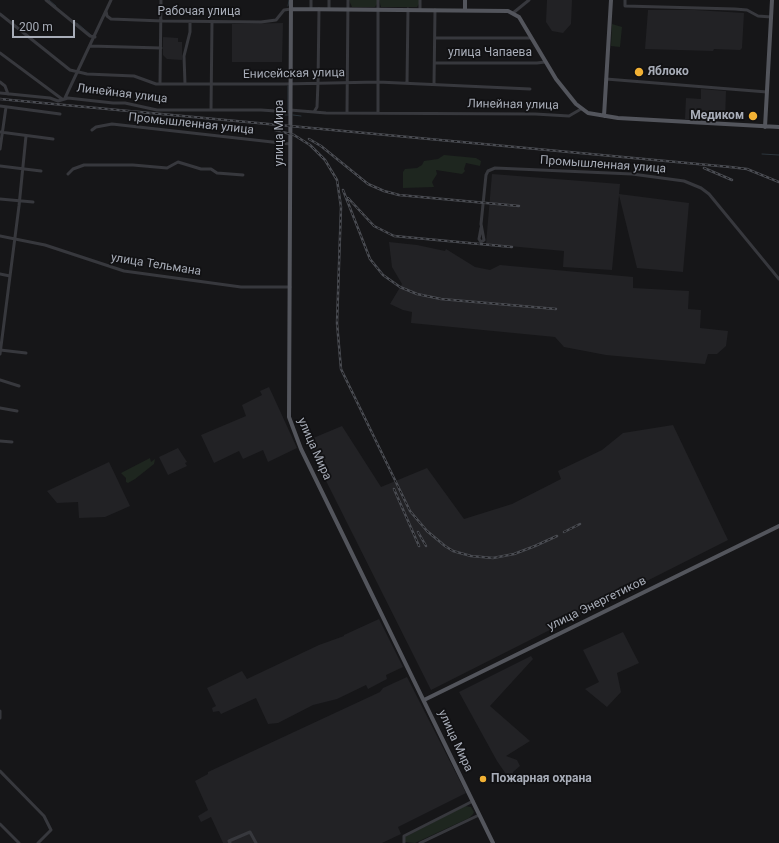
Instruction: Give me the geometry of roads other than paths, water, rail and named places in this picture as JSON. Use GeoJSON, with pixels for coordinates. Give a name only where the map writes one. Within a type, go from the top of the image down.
{"type":"FeatureCollection","features":[{"type":"Feature","properties":{"kind":"main road","name":"улица Мира"},"geometry":{"type":"LineString","coordinates":[[291,0],[288,415],[291,427],[493,843]]}},
{"type":"Feature","properties":{"kind":"main road"},"geometry":{"type":"LineString","coordinates":[[465,0],[465,9]]}},
{"type":"Feature","properties":{"kind":"main road"},"geometry":{"type":"LineString","coordinates":[[604,116],[611,0]]}},
{"type":"Feature","properties":{"kind":"main road"},"geometry":{"type":"LineString","coordinates":[[765,126],[772,0]]}},
{"type":"Feature","properties":{"kind":"main road"},"geometry":{"type":"LineString","coordinates":[[291,9],[465,9],[502,10],[513,13]]}},
{"type":"Feature","properties":{"kind":"main road","name":"улица Чапаева"},"geometry":{"type":"LineString","coordinates":[[513,13],[522,21],[545,62],[581,109]]}},
{"type":"Feature","properties":{"kind":"main road"},"geometry":{"type":"LineString","coordinates":[[581,109],[588,113],[604,116],[779,127]]}},
{"type":"Feature","properties":{"kind":"main road","name":"улица Энергетиков"},"geometry":{"type":"LineString","coordinates":[[424,700],[779,526]]}},
{"type":"Feature","properties":{"kind":"street"},"geometry":{"type":"LineString","coordinates":[[46,0],[90,36],[95,37]]}},
{"type":"Feature","properties":{"kind":"street"},"geometry":{"type":"LineString","coordinates":[[0,53],[64,99],[78,73],[111,0]]}},
{"type":"Feature","properties":{"kind":"street"},"geometry":{"type":"LineString","coordinates":[[160,84],[161,0]]}},
{"type":"Feature","properties":{"kind":"street"},"geometry":{"type":"LineString","coordinates":[[311,0],[311,9]]}},
{"type":"Feature","properties":{"kind":"street"},"geometry":{"type":"LineString","coordinates":[[329,0],[329,9]]}},
{"type":"Feature","properties":{"kind":"street"},"geometry":{"type":"LineString","coordinates":[[347,113],[348,0]]}},
{"type":"Feature","properties":{"kind":"street"},"geometry":{"type":"LineString","coordinates":[[378,0],[378,113]]}},
{"type":"Feature","properties":{"kind":"street"},"geometry":{"type":"LineString","coordinates":[[420,0],[420,9]]}},
{"type":"Feature","properties":{"kind":"street"},"geometry":{"type":"LineString","coordinates":[[513,13],[529,0]]}},
{"type":"Feature","properties":{"kind":"street"},"geometry":{"type":"LineString","coordinates":[[625,0],[625,6],[735,9],[747,10],[758,16],[771,17]]}},
{"type":"Feature","properties":{"kind":"street","name":"Рабочая улица"},"geometry":{"type":"LineString","coordinates":[[106,11],[107,16],[111,19],[212,22],[273,21],[278,19],[283,8],[291,9]]}},
{"type":"Feature","properties":{"kind":"street"},"geometry":{"type":"LineString","coordinates":[[314,112],[317,107],[319,9]]}},
{"type":"Feature","properties":{"kind":"street"},"geometry":{"type":"LineString","coordinates":[[408,9],[408,83]]}},
{"type":"Feature","properties":{"kind":"street"},"geometry":{"type":"LineString","coordinates":[[434,84],[435,9]]}},
{"type":"Feature","properties":{"kind":"street"},"geometry":{"type":"LineString","coordinates":[[0,14],[70,70],[78,73]]}},
{"type":"Feature","properties":{"kind":"street"},"geometry":{"type":"LineString","coordinates":[[185,84],[184,56],[190,32],[190,22]]}},
{"type":"Feature","properties":{"kind":"street"},"geometry":{"type":"LineString","coordinates":[[211,110],[212,22]]}},
{"type":"Feature","properties":{"kind":"street","name":"улица Чапаева"},"geometry":{"type":"LineString","coordinates":[[435,38],[531,38]]}},
{"type":"Feature","properties":{"kind":"street"},"geometry":{"type":"LineString","coordinates":[[90,46],[161,48]]}},
{"type":"Feature","properties":{"kind":"street","name":"улица Чапаева"},"geometry":{"type":"LineString","coordinates":[[435,63],[545,62]]}},
{"type":"Feature","properties":{"kind":"street","name":"Енисейская улица"},"geometry":{"type":"LineString","coordinates":[[78,73],[134,76],[160,84],[378,82],[530,89]]}},
{"type":"Feature","properties":{"kind":"street"},"geometry":{"type":"LineString","coordinates":[[606,78],[767,92]]}},
{"type":"Feature","properties":{"kind":"street"},"geometry":{"type":"LineString","coordinates":[[0,82],[5,86],[8,94]]}},
{"type":"Feature","properties":{"kind":"street","name":"Линейная улица"},"geometry":{"type":"LineString","coordinates":[[0,93],[50,98],[54,101],[64,99],[125,103],[156,110],[569,116],[581,109]]}},
{"type":"Feature","properties":{"kind":"street"},"geometry":{"type":"LineString","coordinates":[[0,106],[60,114]]}},
{"type":"Feature","properties":{"kind":"street"},"geometry":{"type":"LineString","coordinates":[[0,149],[1,133],[6,107]]}},
{"type":"Feature","properties":{"kind":"street","name":"Промышленная улица"},"geometry":{"type":"LineString","coordinates":[[92,130],[96,127],[112,124],[290,144]]}},
{"type":"Feature","properties":{"kind":"street"},"geometry":{"type":"LineString","coordinates":[[1,133],[53,139]]}},
{"type":"Feature","properties":{"kind":"street"},"geometry":{"type":"LineString","coordinates":[[26,136],[15,239],[0,351],[26,353]]}},
{"type":"Feature","properties":{"kind":"street"},"geometry":{"type":"LineString","coordinates":[[68,174],[73,169],[84,165],[133,165],[167,168],[178,162],[200,169],[211,169],[217,173],[243,175]]}},
{"type":"Feature","properties":{"kind":"street"},"geometry":{"type":"LineString","coordinates":[[0,166],[41,171]]}},
{"type":"Feature","properties":{"kind":"street","name":"Промышленная улица"},"geometry":{"type":"LineString","coordinates":[[481,228],[486,175],[488,171],[495,168],[632,174],[684,181],[701,188],[709,194],[779,279]]}},
{"type":"Feature","properties":{"kind":"street"},"geometry":{"type":"LineString","coordinates":[[0,199],[33,202]]}},
{"type":"Feature","properties":{"kind":"street","name":"улица Тельмана"},"geometry":{"type":"LineString","coordinates":[[0,236],[45,245],[124,271],[241,287],[290,287]]}},
{"type":"Feature","properties":{"kind":"street"},"geometry":{"type":"LineString","coordinates":[[0,274],[10,276]]}},
{"type":"Feature","properties":{"kind":"street"},"geometry":{"type":"LineString","coordinates":[[0,315],[5,316]]}},
{"type":"Feature","properties":{"kind":"street"},"geometry":{"type":"LineString","coordinates":[[0,380],[19,386]]}},
{"type":"Feature","properties":{"kind":"street"},"geometry":{"type":"LineString","coordinates":[[0,408],[17,411]]}},
{"type":"Feature","properties":{"kind":"street"},"geometry":{"type":"LineString","coordinates":[[0,441],[12,442]]}},
{"type":"Feature","properties":{"kind":"street"},"geometry":{"type":"LineString","coordinates":[[0,711],[0,718]]}},
{"type":"Feature","properties":{"kind":"street"},"geometry":{"type":"LineString","coordinates":[[0,771],[42,812],[50,830],[38,843]]}},
{"type":"Feature","properties":{"kind":"street"},"geometry":{"type":"LineString","coordinates":[[404,843],[404,836],[472,801]]}},
{"type":"Feature","properties":{"kind":"street"},"geometry":{"type":"LineString","coordinates":[[420,843],[479,814]]}},
{"type":"Feature","properties":{"kind":"street"},"geometry":{"type":"LineString","coordinates":[[0,824],[19,843]]}},
{"type":"Feature","properties":{"kind":"street"},"geometry":{"type":"LineString","coordinates":[[230,843],[229,840],[250,832],[256,843]]}},
{"type":"Feature","properties":{"kind":"waterway"},"geometry":{"type":"LineString","coordinates":[[49,0],[56,6]]}},
{"type":"Feature","properties":{"kind":"waterway"},"geometry":{"type":"LineString","coordinates":[[288,6],[289,0]]}},
{"type":"Feature","properties":{"kind":"waterway"},"geometry":{"type":"LineString","coordinates":[[77,23],[91,35]]}},
{"type":"Feature","properties":{"kind":"waterway"},"geometry":{"type":"LineString","coordinates":[[288,86],[288,110]]}},
{"type":"Feature","properties":{"kind":"waterway"},"geometry":{"type":"LineString","coordinates":[[280,115],[289,115]]}},
{"type":"Feature","properties":{"kind":"waterway"},"geometry":{"type":"LineString","coordinates":[[293,115],[301,116]]}},
{"type":"Feature","properties":{"kind":"waterway"},"geometry":{"type":"LineString","coordinates":[[762,154],[779,155]]}},
{"type":"Feature","properties":{"kind":"railway"},"geometry":{"type":"LineString","coordinates":[[0,99],[730,167],[747,169],[779,182]]}},
{"type":"Feature","properties":{"kind":"railway"},"geometry":{"type":"LineString","coordinates":[[275,130],[294,135],[310,145],[325,160],[337,180],[341,207],[337,323],[341,369],[410,511],[427,531],[445,546],[453,551],[471,556],[493,558],[514,554],[557,536]]}},
{"type":"Feature","properties":{"kind":"railway"},"geometry":{"type":"LineString","coordinates":[[309,139],[321,146],[368,184],[384,191],[399,195],[519,206]]}},
{"type":"Feature","properties":{"kind":"railway"},"geometry":{"type":"LineString","coordinates":[[704,168],[732,180]]}},
{"type":"Feature","properties":{"kind":"railway"},"geometry":{"type":"LineString","coordinates":[[343,190],[370,259],[383,275],[400,287],[417,294],[441,299],[556,309]]}},
{"type":"Feature","properties":{"kind":"railway"},"geometry":{"type":"LineString","coordinates":[[348,198],[374,226],[394,236],[512,247]]}},
{"type":"Feature","properties":{"kind":"railway"},"geometry":{"type":"LineString","coordinates":[[394,489],[419,546]]}},
{"type":"Feature","properties":{"kind":"railway"},"geometry":{"type":"LineString","coordinates":[[564,532],[580,524]]}},
{"type":"Feature","properties":{"kind":"railway"},"geometry":{"type":"LineString","coordinates":[[418,532],[426,546]]}},
{"type":"Feature","properties":{"kind":"place","name":"Яблоко"},"geometry":{"type":"Point","coordinates":[639,72]}},
{"type":"Feature","properties":{"kind":"place","name":"Медиком"},"geometry":{"type":"Point","coordinates":[753,116]}},
{"type":"Feature","properties":{"kind":"place","name":"Пожарная охрана"},"geometry":{"type":"Point","coordinates":[483,779]}}]}
